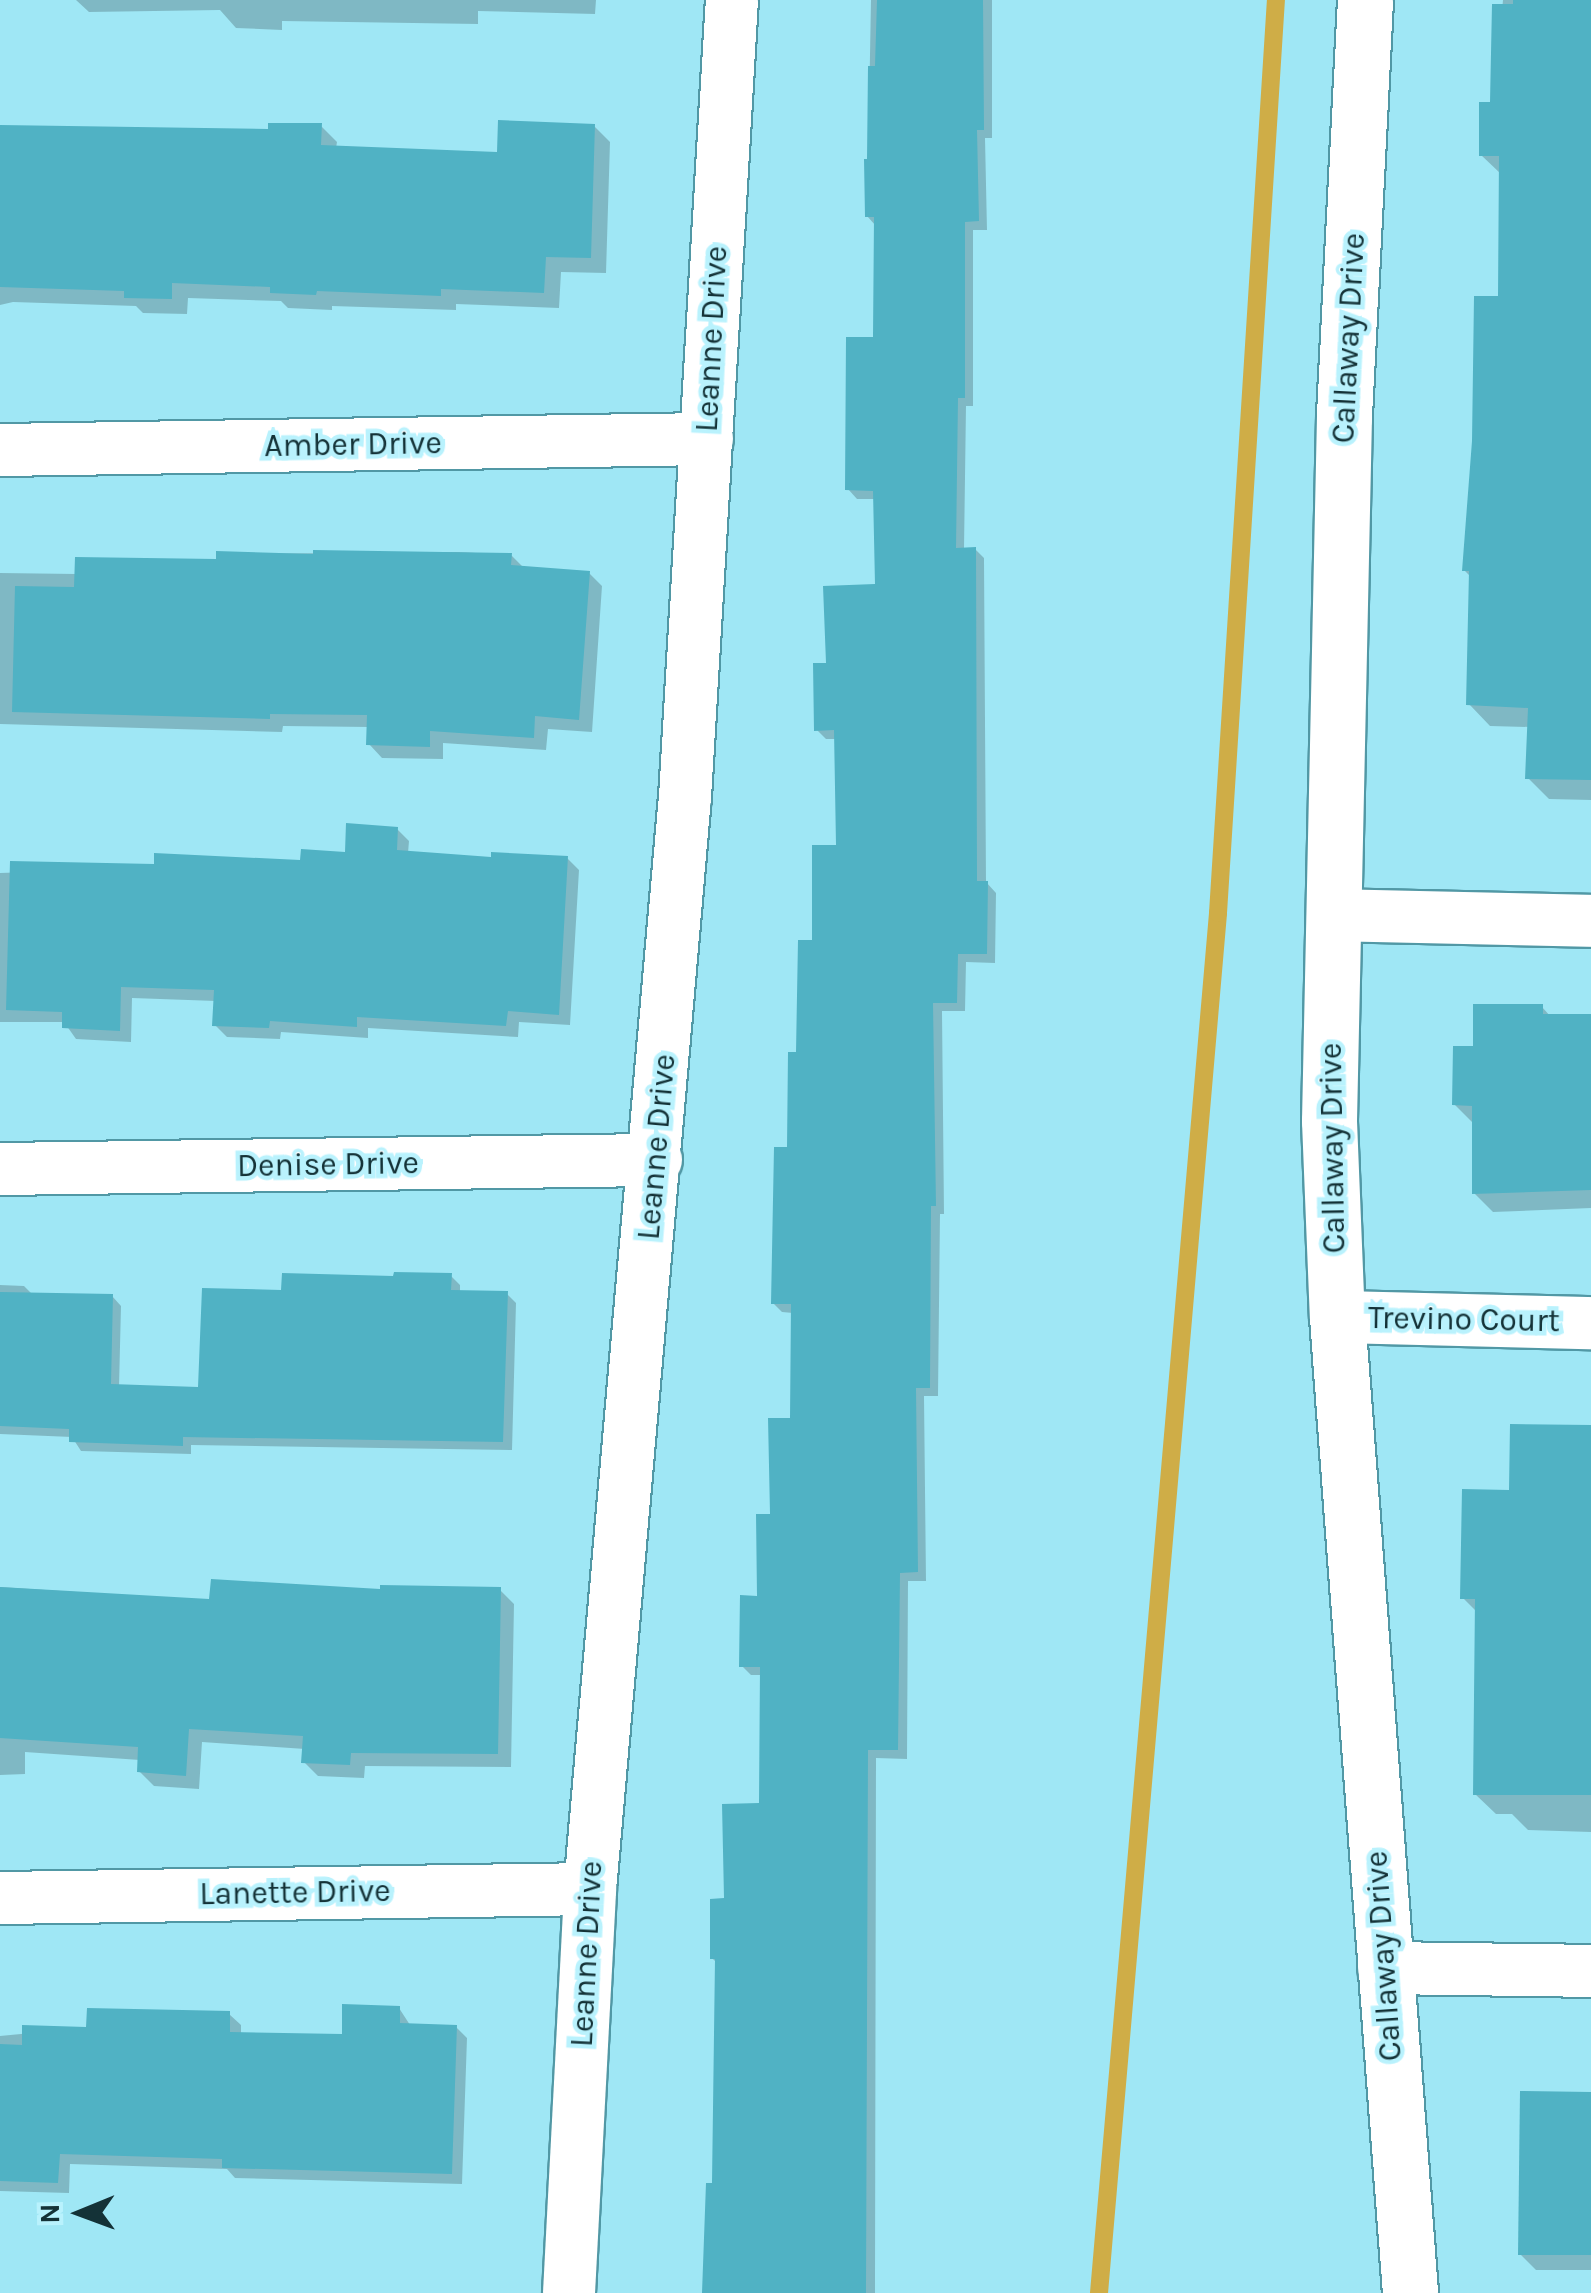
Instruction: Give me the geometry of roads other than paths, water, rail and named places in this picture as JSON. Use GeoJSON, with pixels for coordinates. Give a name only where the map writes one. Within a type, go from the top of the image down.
{"type":"FeatureCollection","features":[{"type":"Feature","properties":{"kind":"street","name":"Leanne Drive"},"geometry":{"type":"LineString","coordinates":[[569,2293],[590,1889],[686,797],[732,0]]}},
{"type":"Feature","properties":{"kind":"street","name":"Callaway Drive"},"geometry":{"type":"LineString","coordinates":[[1366,0],[1344,416],[1329,1121],[1338,1317],[1410,2293]]}},
{"type":"Feature","properties":{"kind":"street","name":"Amber Drive"},"geometry":{"type":"LineString","coordinates":[[0,450],[707,439]]}},
{"type":"Feature","properties":{"kind":"street"},"geometry":{"type":"LineString","coordinates":[[1334,915],[1591,921]]}},
{"type":"Feature","properties":{"kind":"street","name":"Denise Drive"},"geometry":{"type":"LineString","coordinates":[[0,1169],[656,1160]]}},
{"type":"Feature","properties":{"kind":"street","name":"Trevino Court"},"geometry":{"type":"LineString","coordinates":[[1338,1317],[1591,1323]]}},
{"type":"Feature","properties":{"kind":"street","name":"Lanette Drive"},"geometry":{"type":"LineString","coordinates":[[0,1898],[590,1889]]}},
{"type":"Feature","properties":{"kind":"street"},"geometry":{"type":"LineString","coordinates":[[1384,1968],[1591,1971]]}},
{"type":"Feature","properties":{"kind":"waterway"},"geometry":{"type":"LineString","coordinates":[[1099,2293],[1218,913],[1276,0]]}}]}
